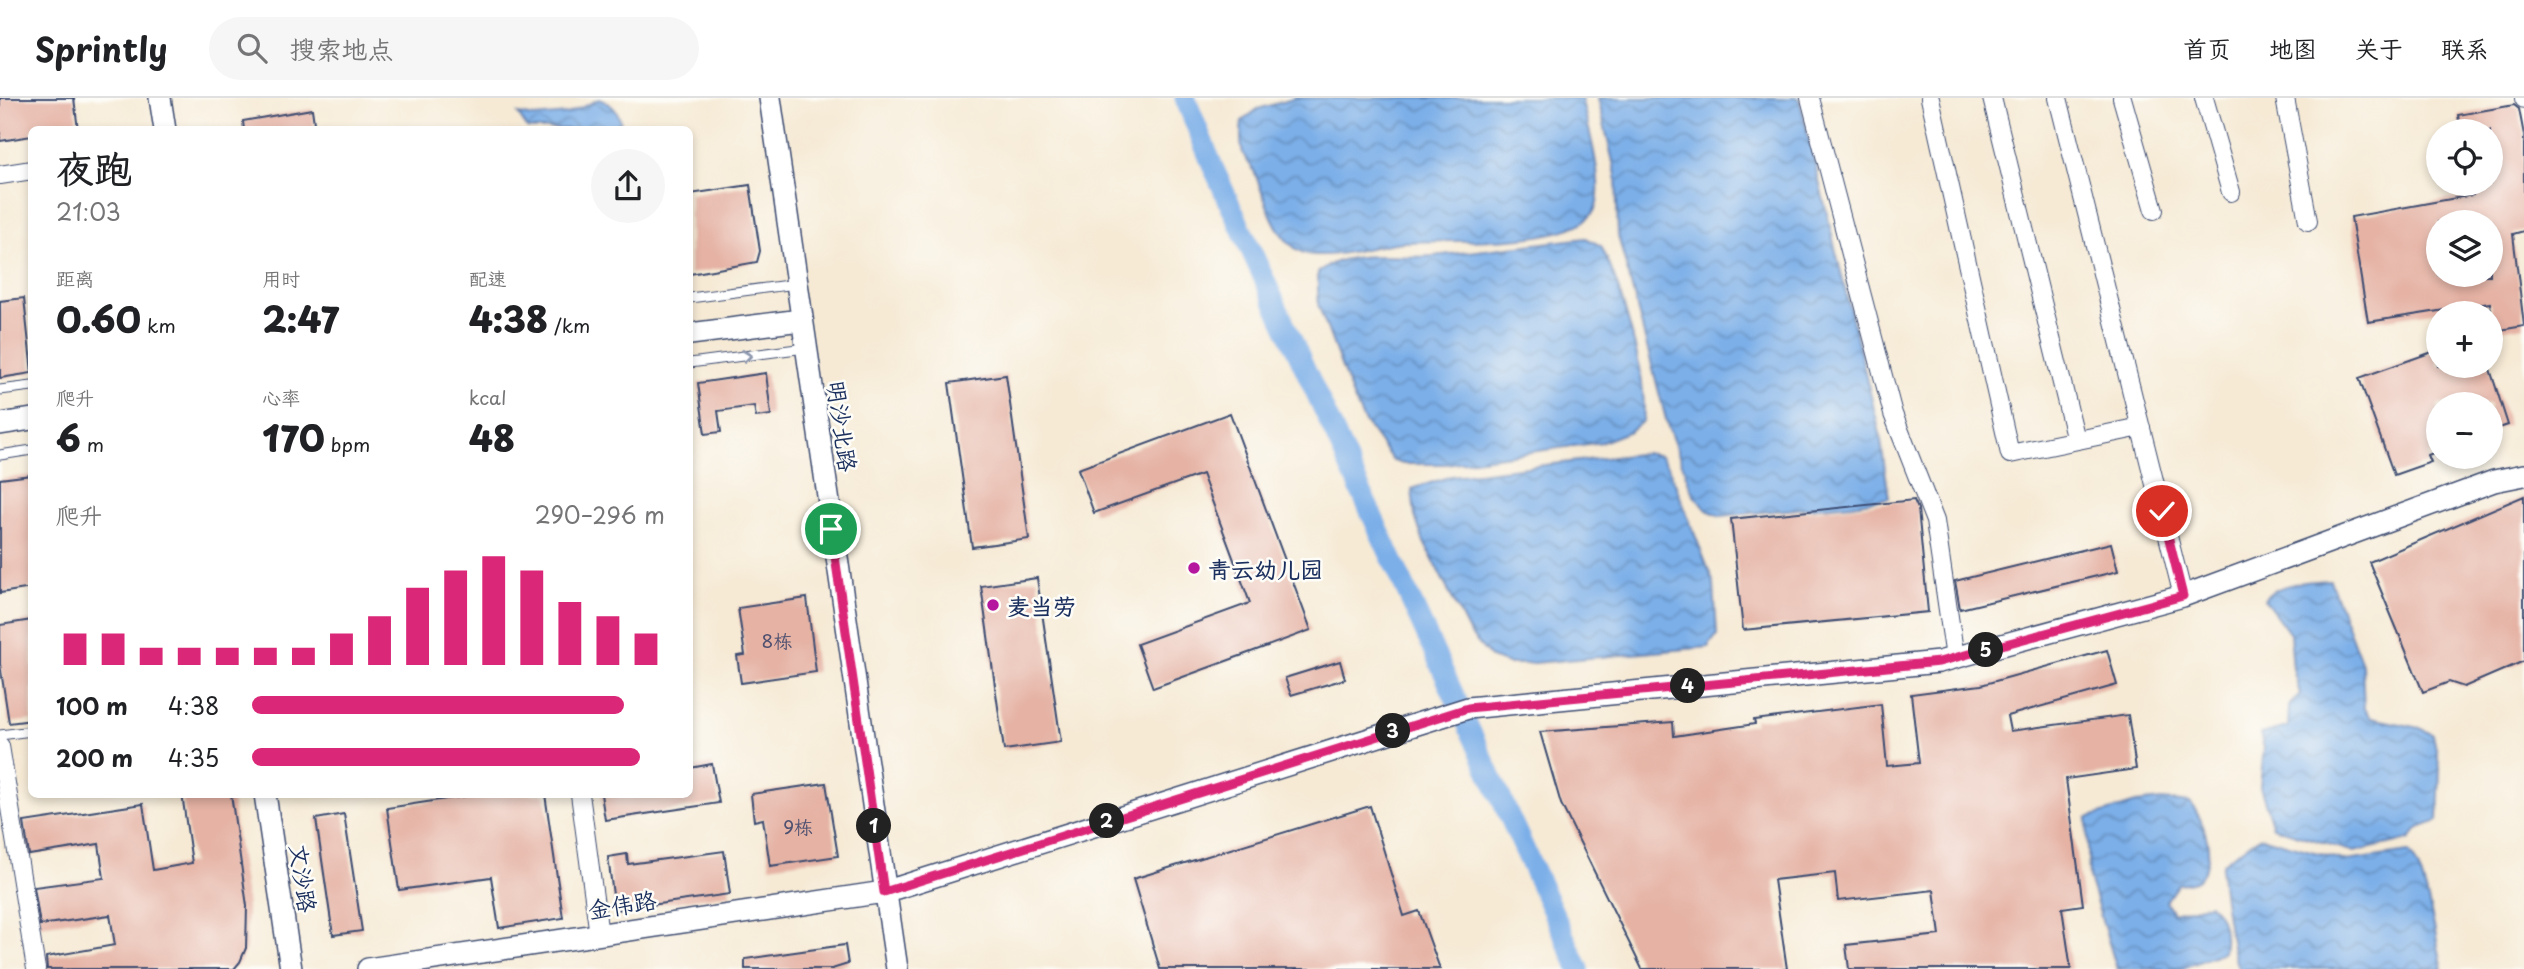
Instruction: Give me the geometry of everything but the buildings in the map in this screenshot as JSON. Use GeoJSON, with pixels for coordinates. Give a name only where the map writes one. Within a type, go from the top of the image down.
{"type":"FeatureCollection","features":[{"type":"Feature","properties":{"kind":"street"},"geometry":{"type":"LineString","coordinates":[[160,98],[164,126]]}},
{"type":"Feature","properties":{"kind":"street","name":"明沙北路"},"geometry":{"type":"LineString","coordinates":[[770,98],[897,969]]}},
{"type":"Feature","properties":{"kind":"street"},"geometry":{"type":"LineString","coordinates":[[1810,98],[1893,414],[1935,521],[1955,658]]}},
{"type":"Feature","properties":{"kind":"street"},"geometry":{"type":"LineString","coordinates":[[1930,98],[2010,454],[2141,426]]}},
{"type":"Feature","properties":{"kind":"street"},"geometry":{"type":"LineString","coordinates":[[1992,98],[2076,440]]}},
{"type":"Feature","properties":{"kind":"street"},"geometry":{"type":"LineString","coordinates":[[2058,98],[2183,596]]}},
{"type":"Feature","properties":{"kind":"street"},"geometry":{"type":"LineString","coordinates":[[2122,98],[2154,210]]}},
{"type":"Feature","properties":{"kind":"street"},"geometry":{"type":"LineString","coordinates":[[2204,98],[2231,192]]}},
{"type":"Feature","properties":{"kind":"street"},"geometry":{"type":"LineString","coordinates":[[2285,98],[2308,221]]}},
{"type":"Feature","properties":{"kind":"street"},"geometry":{"type":"LineString","coordinates":[[0,175],[28,171]]}},
{"type":"Feature","properties":{"kind":"street"},"geometry":{"type":"LineString","coordinates":[[693,334],[801,320]]}},
{"type":"Feature","properties":{"kind":"street"},"geometry":{"type":"LineString","coordinates":[[0,424],[28,420]]}},
{"type":"Feature","properties":{"kind":"street","name":"金伟路"},"geometry":{"type":"LineString","coordinates":[[368,969],[884,892],[1458,711],[1955,658],[2183,596],[2494,481],[2524,475]]}},
{"type":"Feature","properties":{"kind":"street"},"geometry":{"type":"LineString","coordinates":[[0,746],[36,969]]}},
{"type":"Feature","properties":{"kind":"street","name":"文沙路"},"geometry":{"type":"LineString","coordinates":[[266,798],[291,969]]}},
{"type":"Feature","properties":{"kind":"street"},"geometry":{"type":"LineString","coordinates":[[581,798],[599,934]]}},
{"type":"Feature","properties":{"kind":"lane"},"geometry":{"type":"LineString","coordinates":[[693,298],[796,284]]}},
{"type":"Feature","properties":{"kind":"lane"},"geometry":{"type":"LineString","coordinates":[[693,363],[805,348]]}},
{"type":"Feature","properties":{"kind":"lane"},"geometry":{"type":"LineString","coordinates":[[0,390],[28,386]]}},
{"type":"Feature","properties":{"kind":"lane"},"geometry":{"type":"LineString","coordinates":[[0,455],[28,451]]}},
{"type":"Feature","properties":{"kind":"lane"},"geometry":{"type":"LineString","coordinates":[[0,735],[28,732]]}},
{"type":"Feature","properties":{"kind":"water"},"geometry":{"type":"Polygon","coordinates":[[[1296,98],[1581,98],[1595,157],[1597,203],[1593,213],[1579,224],[1558,232],[1532,237],[1402,242],[1324,255],[1302,252],[1292,246],[1277,228],[1254,171],[1244,155],[1241,141],[1242,121],[1258,109],[1296,98]]]}},
{"type":"Feature","properties":{"kind":"water"},"geometry":{"type":"Polygon","coordinates":[[[1598,98],[1799,98],[1880,434],[1889,498],[1720,516],[1707,510],[1694,495],[1668,427],[1618,235],[1616,175],[1598,98]]]}},
{"type":"Feature","properties":{"kind":"water"},"geometry":{"type":"Polygon","coordinates":[[[599,99],[615,110],[621,126],[526,126],[518,114],[534,117],[568,114],[599,99]]]}},
{"type":"Feature","properties":{"kind":"water"},"geometry":{"type":"Polygon","coordinates":[[[1586,238],[1601,246],[1624,307],[1642,381],[1643,421],[1630,431],[1602,442],[1445,464],[1403,464],[1393,461],[1364,421],[1353,397],[1318,304],[1318,272],[1330,264],[1359,257],[1434,256],[1586,238]]]}},
{"type":"Feature","properties":{"kind":"water"},"geometry":{"type":"Polygon","coordinates":[[[1647,453],[1660,456],[1669,468],[1714,584],[1717,635],[1708,647],[1523,664],[1508,664],[1491,658],[1470,634],[1423,540],[1415,516],[1412,489],[1452,476],[1647,453]]]}},
{"type":"Feature","properties":{"kind":"water"},"geometry":{"type":"Polygon","coordinates":[[[2330,580],[2362,664],[2364,709],[2371,718],[2420,728],[2433,735],[2440,768],[2438,821],[2419,828],[2410,839],[2354,852],[2273,827],[2260,787],[2264,748],[2260,734],[2288,727],[2289,706],[2300,694],[2293,668],[2290,634],[2264,599],[2285,586],[2330,580]]]}},
{"type":"Feature","properties":{"kind":"water"},"geometry":{"type":"Polygon","coordinates":[[[2162,800],[2190,803],[2204,829],[2208,850],[2205,870],[2199,878],[2178,884],[2166,901],[2173,913],[2209,904],[2214,908],[2223,925],[2223,952],[2181,969],[2117,969],[2089,878],[2087,818],[2136,803],[2162,800]]]}},
{"type":"Feature","properties":{"kind":"water"},"geometry":{"type":"Polygon","coordinates":[[[2261,837],[2346,861],[2408,852],[2425,888],[2443,969],[2239,969],[2227,918],[2222,866],[2233,855],[2261,837]]]}},
{"type":"Feature","properties":{"kind":"waterway"},"geometry":{"type":"LineString","coordinates":[[1185,98],[1213,167],[1579,969]]}},
{"type":"Feature","properties":{"kind":"place","name":"青云幼儿园"},"geometry":{"type":"Point","coordinates":[1194,568]}},
{"type":"Feature","properties":{"kind":"place","name":"麦当劳"},"geometry":{"type":"Point","coordinates":[993,605]}},
{"type":"Feature","properties":{"kind":"route"},"geometry":{"type":"LineString","coordinates":[[831,529],[884,892],[1468,708],[1939,662],[2183,596],[2162,511]]}}]}
